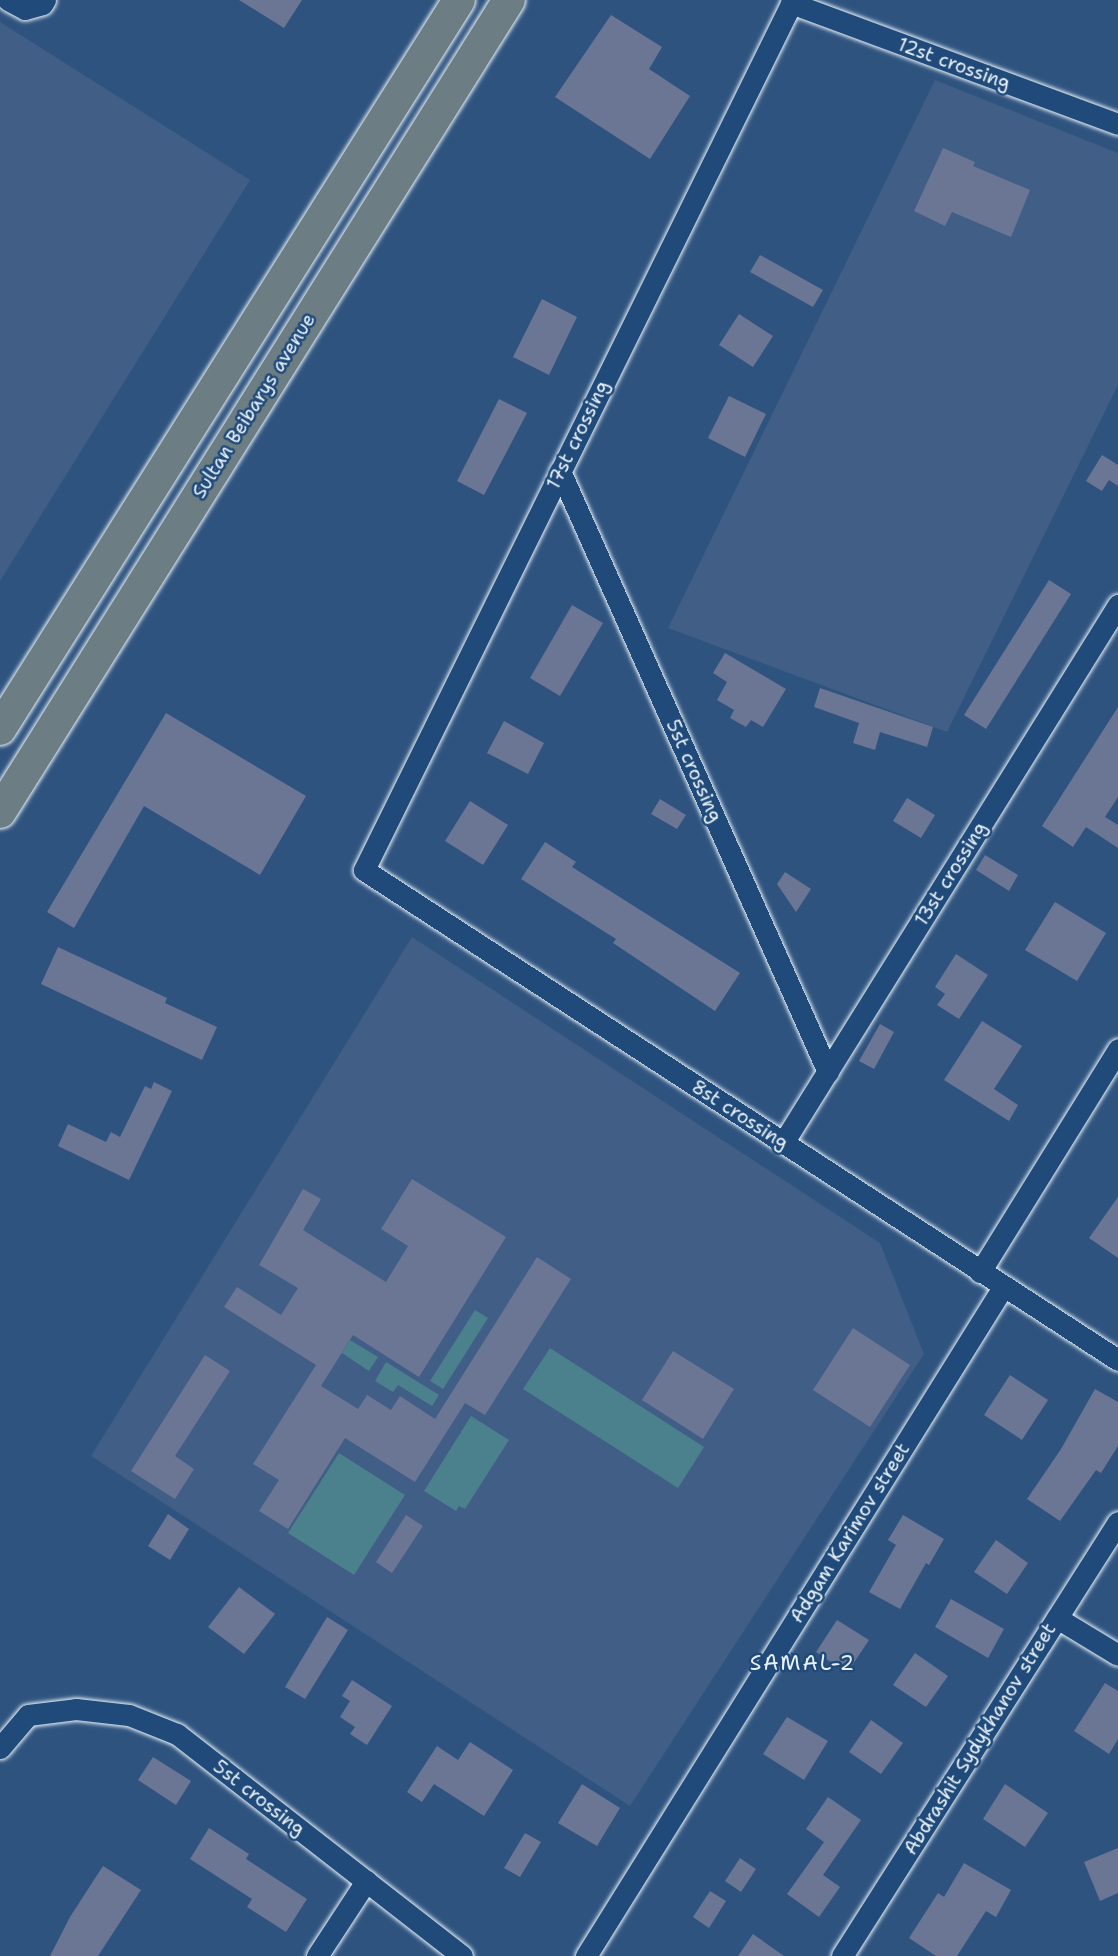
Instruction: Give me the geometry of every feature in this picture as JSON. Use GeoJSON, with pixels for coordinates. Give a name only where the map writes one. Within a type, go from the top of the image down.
{"type":"FeatureCollection","features":[{"type":"Feature","properties":{"kind":"main road"},"geometry":{"type":"LineString","coordinates":[[0,729],[459,0]]}},
{"type":"Feature","properties":{"kind":"main road","name":"Sultan Beibarys avenue"},"geometry":{"type":"LineString","coordinates":[[0,812],[509,0]]}},
{"type":"Feature","properties":{"kind":"street"},"geometry":{"type":"LineString","coordinates":[[8,0],[25,9],[42,4],[45,0]]}},
{"type":"Feature","properties":{"kind":"street","name":"12st crossing"},"geometry":{"type":"LineString","coordinates":[[792,2],[1118,124]]}},
{"type":"Feature","properties":{"kind":"street","name":"17st crossing"},"geometry":{"type":"LineString","coordinates":[[364,870],[792,2]]}},
{"type":"Feature","properties":{"kind":"street","name":"5st crossing"},"geometry":{"type":"LineString","coordinates":[[560,471],[828,1072]]}},
{"type":"Feature","properties":{"kind":"street","name":"13st crossing"},"geometry":{"type":"LineString","coordinates":[[783,1143],[1118,605]]}},
{"type":"Feature","properties":{"kind":"street","name":"8st crossing"},"geometry":{"type":"LineString","coordinates":[[364,870],[1118,1360]]}},
{"type":"Feature","properties":{"kind":"street"},"geometry":{"type":"LineString","coordinates":[[980,1272],[1118,1049]]}},
{"type":"Feature","properties":{"kind":"street","name":"Adgam Karimov street"},"geometry":{"type":"LineString","coordinates":[[586,1956],[1003,1287]]}},
{"type":"Feature","properties":{"kind":"street","name":"Abdrashit Sydykhanov street"},"geometry":{"type":"LineString","coordinates":[[842,1956],[1118,1522]]}},
{"type":"Feature","properties":{"kind":"street"},"geometry":{"type":"LineString","coordinates":[[1057,1618],[1118,1655]]}},
{"type":"Feature","properties":{"kind":"street","name":"5st crossing"},"geometry":{"type":"LineString","coordinates":[[0,1748],[28,1715],[76,1709],[130,1715],[177,1734],[462,1956]]}},
{"type":"Feature","properties":{"kind":"street"},"geometry":{"type":"LineString","coordinates":[[317,1956],[366,1881]]}},
{"type":"Feature","properties":{"kind":"shaded area"},"geometry":{"type":"Polygon","coordinates":[[[0,22],[250,180],[0,581],[0,22]]]}},
{"type":"Feature","properties":{"kind":"shaded area"},"geometry":{"type":"Polygon","coordinates":[[[935,80],[1118,153],[1118,385],[947,732],[668,628],[935,80]]]}},
{"type":"Feature","properties":{"kind":"shaded area"},"geometry":{"type":"Polygon","coordinates":[[[412,937],[880,1243],[924,1354],[630,1806],[91,1456],[412,937]]]}},
{"type":"Feature","properties":{"kind":"green space"},"geometry":{"type":"Polygon","coordinates":[[[475,1310],[488,1318],[443,1389],[430,1381],[475,1310]]]}},
{"type":"Feature","properties":{"kind":"green space"},"geometry":{"type":"Polygon","coordinates":[[[350,1340],[378,1357],[369,1371],[342,1353],[350,1340]]]}},
{"type":"Feature","properties":{"kind":"green space"},"geometry":{"type":"Polygon","coordinates":[[[550,1348],[704,1447],[678,1488],[523,1389],[550,1348]]]}},
{"type":"Feature","properties":{"kind":"green space"},"geometry":{"type":"Polygon","coordinates":[[[386,1362],[439,1395],[432,1406],[398,1385],[393,1392],[375,1381],[386,1362]]]}},
{"type":"Feature","properties":{"kind":"green space"},"geometry":{"type":"Polygon","coordinates":[[[471,1416],[509,1440],[465,1509],[459,1506],[456,1511],[424,1491],[471,1416]]]}},
{"type":"Feature","properties":{"kind":"green space"},"geometry":{"type":"Polygon","coordinates":[[[339,1453],[405,1495],[354,1575],[288,1533],[339,1453]]]}},
{"type":"Feature","properties":{"kind":"building"},"geometry":{"type":"Polygon","coordinates":[[[239,0],[302,0],[284,28],[239,0]]]}},
{"type":"Feature","properties":{"kind":"building"},"geometry":{"type":"Polygon","coordinates":[[[611,15],[662,47],[649,69],[690,96],[650,159],[555,97],[611,15]]]}},
{"type":"Feature","properties":{"kind":"building"},"geometry":{"type":"Polygon","coordinates":[[[943,148],[975,162],[973,166],[1030,190],[1011,237],[952,212],[945,226],[914,211],[943,148]]]}},
{"type":"Feature","properties":{"kind":"building"},"geometry":{"type":"Polygon","coordinates":[[[760,255],[823,290],[813,307],[750,272],[760,255]]]}},
{"type":"Feature","properties":{"kind":"building"},"geometry":{"type":"Polygon","coordinates":[[[542,299],[577,317],[549,375],[513,357],[542,299]]]}},
{"type":"Feature","properties":{"kind":"building"},"geometry":{"type":"Polygon","coordinates":[[[739,314],[773,336],[753,367],[719,345],[739,314]]]}},
{"type":"Feature","properties":{"kind":"building"},"geometry":{"type":"Polygon","coordinates":[[[729,396],[766,414],[745,457],[708,438],[729,396]]]}},
{"type":"Feature","properties":{"kind":"building"},"geometry":{"type":"Polygon","coordinates":[[[499,399],[527,413],[484,495],[457,481],[499,399]]]}},
{"type":"Feature","properties":{"kind":"building"},"geometry":{"type":"Polygon","coordinates":[[[1102,455],[1118,465],[1118,486],[1109,480],[1102,491],[1086,481],[1102,455]]]}},
{"type":"Feature","properties":{"kind":"building"},"geometry":{"type":"Polygon","coordinates":[[[1049,580],[1071,594],[986,729],[964,715],[1049,580]]]}},
{"type":"Feature","properties":{"kind":"building"},"geometry":{"type":"Polygon","coordinates":[[[572,605],[603,623],[560,696],[530,678],[572,605]]]}},
{"type":"Feature","properties":{"kind":"building"},"geometry":{"type":"Polygon","coordinates":[[[725,653],[786,689],[763,727],[751,720],[746,727],[730,718],[734,710],[717,700],[727,682],[713,673],[725,653]]]}},
{"type":"Feature","properties":{"kind":"building"},"geometry":{"type":"Polygon","coordinates":[[[820,688],[933,727],[927,747],[880,732],[875,750],[853,743],[859,723],[814,707],[820,688]]]}},
{"type":"Feature","properties":{"kind":"building"},"geometry":{"type":"Polygon","coordinates":[[[1118,707],[1118,797],[1105,817],[1118,825],[1118,848],[1086,827],[1073,847],[1042,826],[1118,707]]]}},
{"type":"Feature","properties":{"kind":"building"},"geometry":{"type":"Polygon","coordinates":[[[166,713],[306,796],[260,875],[144,806],[74,928],[47,912],[166,713]]]}},
{"type":"Feature","properties":{"kind":"building"},"geometry":{"type":"Polygon","coordinates":[[[504,721],[544,743],[528,774],[487,753],[504,721]]]}},
{"type":"Feature","properties":{"kind":"building"},"geometry":{"type":"Polygon","coordinates":[[[907,798],[935,815],[921,838],[893,821],[907,798]]]}},
{"type":"Feature","properties":{"kind":"building"},"geometry":{"type":"Polygon","coordinates":[[[660,799],[686,815],[677,829],[651,814],[660,799]]]}},
{"type":"Feature","properties":{"kind":"building"},"geometry":{"type":"Polygon","coordinates":[[[470,801],[508,825],[483,865],[445,841],[470,801]]]}},
{"type":"Feature","properties":{"kind":"building"},"geometry":{"type":"Polygon","coordinates":[[[545,842],[576,862],[572,867],[740,973],[715,1011],[613,943],[616,939],[521,879],[545,842]]]}},
{"type":"Feature","properties":{"kind":"building"},"geometry":{"type":"Polygon","coordinates":[[[985,855],[1018,875],[1009,891],[976,870],[985,855]]]}},
{"type":"Feature","properties":{"kind":"building"},"geometry":{"type":"Polygon","coordinates":[[[785,872],[811,889],[796,912],[777,884],[785,872]]]}},
{"type":"Feature","properties":{"kind":"building"},"geometry":{"type":"Polygon","coordinates":[[[1055,902],[1106,933],[1077,981],[1025,950],[1055,902]]]}},
{"type":"Feature","properties":{"kind":"building"},"geometry":{"type":"Polygon","coordinates":[[[58,947],[167,998],[165,1003],[217,1027],[202,1060],[41,984],[58,947]]]}},
{"type":"Feature","properties":{"kind":"building"},"geometry":{"type":"Polygon","coordinates":[[[956,954],[988,975],[959,1019],[937,1005],[945,994],[935,987],[956,954]]]}},
{"type":"Feature","properties":{"kind":"building"},"geometry":{"type":"Polygon","coordinates":[[[982,1021],[1022,1046],[994,1089],[1018,1105],[1009,1121],[944,1080],[982,1021]]]}},
{"type":"Feature","properties":{"kind":"building"},"geometry":{"type":"Polygon","coordinates":[[[880,1024],[894,1032],[874,1069],[859,1061],[880,1024]]]}},
{"type":"Feature","properties":{"kind":"building"},"geometry":{"type":"Polygon","coordinates":[[[154,1082],[172,1091],[129,1180],[58,1146],[68,1124],[106,1142],[111,1132],[120,1137],[145,1086],[151,1089],[154,1082]]]}},
{"type":"Feature","properties":{"kind":"building"},"geometry":{"type":"Polygon","coordinates":[[[412,1179],[506,1237],[419,1377],[353,1335],[321,1386],[358,1409],[367,1395],[391,1410],[400,1396],[435,1419],[537,1257],[571,1279],[485,1415],[465,1403],[415,1482],[345,1438],[288,1529],[259,1511],[279,1480],[253,1464],[316,1365],[224,1307],[237,1287],[281,1315],[298,1288],[259,1265],[303,1189],[321,1199],[303,1230],[386,1282],[408,1246],[381,1229],[412,1179]]]}},
{"type":"Feature","properties":{"kind":"building"},"geometry":{"type":"Polygon","coordinates":[[[1118,1197],[1118,1258],[1089,1238],[1118,1197]]]}},
{"type":"Feature","properties":{"kind":"building"},"geometry":{"type":"Polygon","coordinates":[[[853,1328],[910,1365],[870,1427],[813,1390],[853,1328]]]}},
{"type":"Feature","properties":{"kind":"building"},"geometry":{"type":"Polygon","coordinates":[[[673,1351],[734,1389],[703,1439],[642,1400],[673,1351]]]}},
{"type":"Feature","properties":{"kind":"building"},"geometry":{"type":"Polygon","coordinates":[[[205,1355],[230,1371],[175,1456],[194,1469],[175,1499],[131,1471],[205,1355]]]}},
{"type":"Feature","properties":{"kind":"building"},"geometry":{"type":"Polygon","coordinates":[[[1010,1375],[1048,1400],[1022,1440],[984,1415],[1010,1375]]]}},
{"type":"Feature","properties":{"kind":"building"},"geometry":{"type":"Polygon","coordinates":[[[1095,1389],[1118,1402],[1118,1446],[1101,1473],[1096,1470],[1060,1521],[1027,1499],[1061,1449],[1095,1389]]]}},
{"type":"Feature","properties":{"kind":"building"},"geometry":{"type":"Polygon","coordinates":[[[168,1514],[189,1529],[170,1560],[148,1546],[168,1514]]]}},
{"type":"Feature","properties":{"kind":"building"},"geometry":{"type":"Polygon","coordinates":[[[406,1515],[423,1526],[392,1573],[376,1562],[406,1515]]]}},
{"type":"Feature","properties":{"kind":"building"},"geometry":{"type":"Polygon","coordinates":[[[903,1515],[944,1539],[929,1565],[926,1563],[900,1609],[869,1592],[896,1545],[888,1540],[903,1515]]]}},
{"type":"Feature","properties":{"kind":"building"},"geometry":{"type":"Polygon","coordinates":[[[996,1540],[1028,1563],[1007,1594],[974,1572],[996,1540]]]}},
{"type":"Feature","properties":{"kind":"building"},"geometry":{"type":"Polygon","coordinates":[[[239,1587],[275,1614],[244,1654],[208,1627],[239,1587]]]}},
{"type":"Feature","properties":{"kind":"building"},"geometry":{"type":"Polygon","coordinates":[[[951,1599],[1004,1629],[988,1658],[935,1627],[951,1599]]]}},
{"type":"Feature","properties":{"kind":"building"},"geometry":{"type":"Polygon","coordinates":[[[327,1617],[348,1630],[305,1699],[285,1687],[327,1617]]]}},
{"type":"Feature","properties":{"kind":"building"},"geometry":{"type":"Polygon","coordinates":[[[837,1620],[869,1640],[847,1673],[816,1652],[837,1620]]]}},
{"type":"Feature","properties":{"kind":"building"},"geometry":{"type":"Polygon","coordinates":[[[915,1653],[948,1676],[926,1707],[893,1685],[915,1653]]]}},
{"type":"Feature","properties":{"kind":"building"},"geometry":{"type":"Polygon","coordinates":[[[352,1680],[392,1706],[367,1745],[350,1734],[355,1727],[340,1717],[350,1701],[342,1696],[352,1680]]]}},
{"type":"Feature","properties":{"kind":"building"},"geometry":{"type":"Polygon","coordinates":[[[1105,1683],[1118,1691],[1118,1739],[1109,1754],[1074,1731],[1105,1683]]]}},
{"type":"Feature","properties":{"kind":"building"},"geometry":{"type":"Polygon","coordinates":[[[787,1717],[828,1741],[804,1780],[763,1754],[787,1717]]]}},
{"type":"Feature","properties":{"kind":"building"},"geometry":{"type":"Polygon","coordinates":[[[871,1720],[903,1743],[881,1774],[849,1752],[871,1720]]]}},
{"type":"Feature","properties":{"kind":"building"},"geometry":{"type":"Polygon","coordinates":[[[470,1742],[513,1770],[484,1816],[434,1784],[422,1802],[407,1792],[437,1746],[458,1760],[470,1742]]]}},
{"type":"Feature","properties":{"kind":"building"},"geometry":{"type":"Polygon","coordinates":[[[153,1757],[191,1781],[176,1805],[138,1780],[153,1757]]]}},
{"type":"Feature","properties":{"kind":"building"},"geometry":{"type":"Polygon","coordinates":[[[582,1784],[620,1808],[597,1846],[558,1823],[582,1784]]]}},
{"type":"Feature","properties":{"kind":"building"},"geometry":{"type":"Polygon","coordinates":[[[1005,1784],[1048,1813],[1025,1847],[983,1819],[1005,1784]]]}},
{"type":"Feature","properties":{"kind":"building"},"geometry":{"type":"Polygon","coordinates":[[[828,1797],[861,1820],[823,1875],[840,1887],[819,1917],[787,1894],[824,1842],[806,1829],[828,1797]]]}},
{"type":"Feature","properties":{"kind":"building"},"geometry":{"type":"Polygon","coordinates":[[[209,1828],[249,1854],[246,1859],[307,1899],[286,1932],[247,1907],[252,1899],[190,1859],[209,1828]]]}},
{"type":"Feature","properties":{"kind":"building"},"geometry":{"type":"Polygon","coordinates":[[[525,1833],[541,1842],[520,1877],[504,1868],[525,1833]]]}},
{"type":"Feature","properties":{"kind":"building"},"geometry":{"type":"Polygon","coordinates":[[[1118,1848],[1118,1893],[1100,1901],[1084,1862],[1118,1848]]]}},
{"type":"Feature","properties":{"kind":"building"},"geometry":{"type":"Polygon","coordinates":[[[740,1858],[756,1869],[741,1892],[725,1881],[740,1858]]]}},
{"type":"Feature","properties":{"kind":"building"},"geometry":{"type":"Polygon","coordinates":[[[964,1863],[1011,1890],[996,1917],[986,1911],[957,1956],[936,1956],[909,1938],[938,1893],[944,1897],[964,1863]]]}},
{"type":"Feature","properties":{"kind":"building"},"geometry":{"type":"Polygon","coordinates":[[[103,1866],[141,1890],[98,1956],[50,1956],[70,1917],[103,1866]]]}},
{"type":"Feature","properties":{"kind":"building"},"geometry":{"type":"Polygon","coordinates":[[[710,1891],[726,1901],[709,1928],[693,1917],[710,1891]]]}},
{"type":"Feature","properties":{"kind":"building"},"geometry":{"type":"Polygon","coordinates":[[[753,1934],[784,1956],[738,1956],[753,1934]]]}},
{"type":"Feature","properties":{"kind":"district","name":"SAMAL-2"},"geometry":{"type":"Point","coordinates":[803,1663]}}]}
